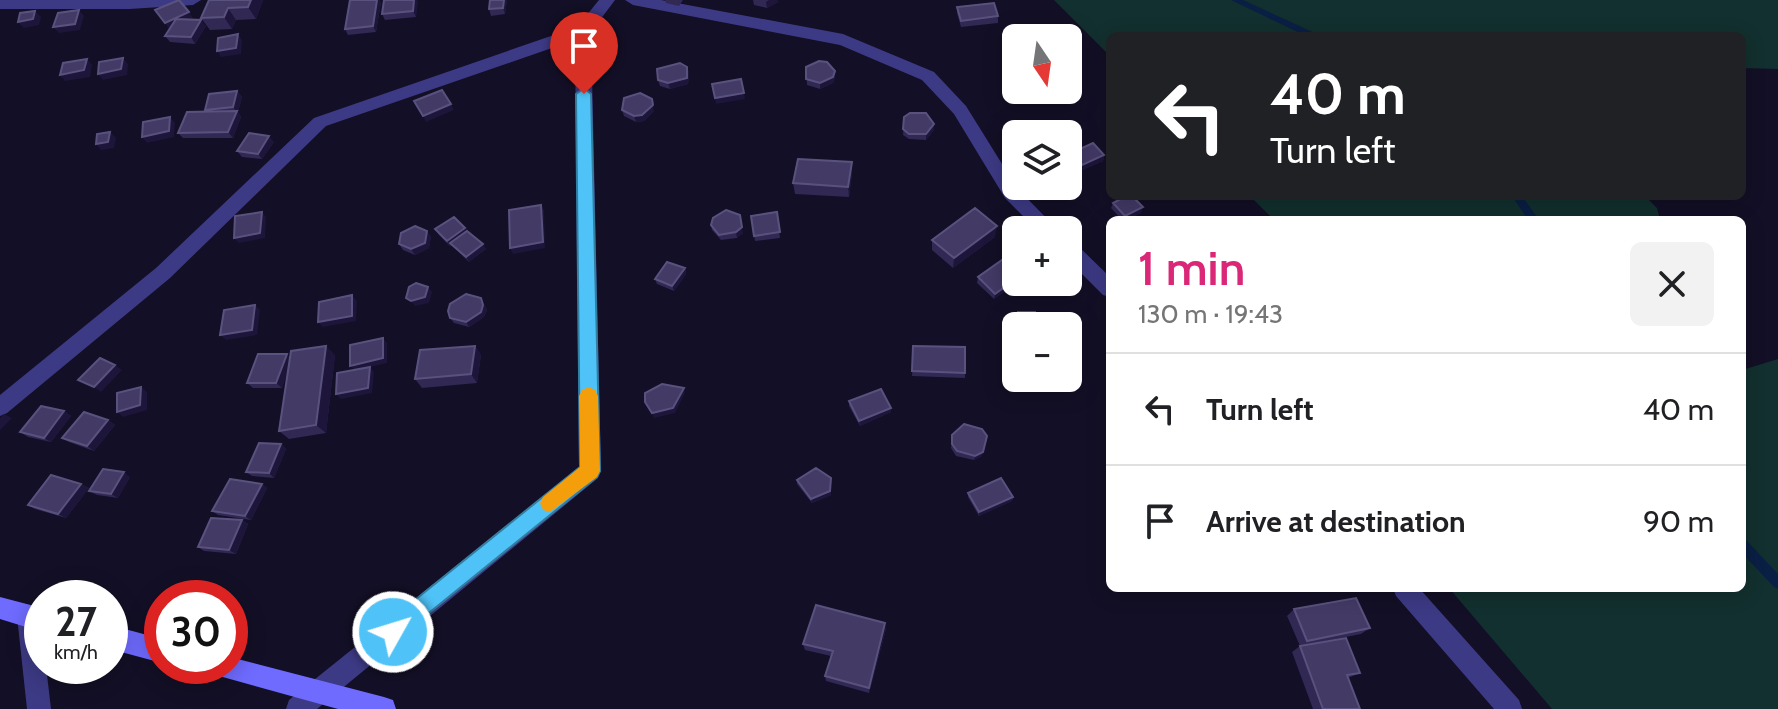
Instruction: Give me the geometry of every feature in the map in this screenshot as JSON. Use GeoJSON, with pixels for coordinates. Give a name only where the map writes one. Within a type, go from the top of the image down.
{"type":"FeatureCollection","features":[{"type":"Feature","properties":{"kind":"main road"},"geometry":{"type":"LineString","coordinates":[[0,608],[24,615]]}},
{"type":"Feature","properties":{"kind":"main road"},"geometry":{"type":"LineString","coordinates":[[248,673],[384,709]]}},
{"type":"Feature","properties":{"kind":"street"},"geometry":{"type":"LineString","coordinates":[[0,4],[129,4],[193,0]]}},
{"type":"Feature","properties":{"kind":"street"},"geometry":{"type":"LineString","coordinates":[[0,407],[163,273],[320,122],[583,31],[607,0]]}},
{"type":"Feature","properties":{"kind":"street"},"geometry":{"type":"LineString","coordinates":[[633,0],[843,40],[928,76],[960,110],[1011,193],[1035,216]]}},
{"type":"Feature","properties":{"kind":"street"},"geometry":{"type":"LineString","coordinates":[[298,709],[590,471],[583,31]]}},
{"type":"Feature","properties":{"kind":"street"},"geometry":{"type":"LineString","coordinates":[[1082,262],[1106,285]]}},
{"type":"Feature","properties":{"kind":"street"},"geometry":{"type":"LineString","coordinates":[[1408,592],[1510,709]]}},
{"type":"Feature","properties":{"kind":"street"},"geometry":{"type":"LineString","coordinates":[[38,684],[39,709]]}},
{"type":"Feature","properties":{"kind":"green space"},"geometry":{"type":"Polygon","coordinates":[[[1054,0],[1778,0],[1778,69],[1746,68],[1746,32],[1106,32],[1106,52],[1082,28],[1082,24],[1078,24],[1054,0]]]}},
{"type":"Feature","properties":{"kind":"green space"},"geometry":{"type":"Polygon","coordinates":[[[1254,200],[1649,200],[1657,208],[1659,216],[1270,216],[1254,200]]]}},
{"type":"Feature","properties":{"kind":"green space"},"geometry":{"type":"Polygon","coordinates":[[[1778,359],[1778,709],[1552,709],[1452,592],[1746,592],[1746,369],[1778,359]]]}},
{"type":"Feature","properties":{"kind":"building"},"geometry":{"type":"Polygon","coordinates":[[[179,0],[189,12],[165,23],[155,10],[179,0]]]}},
{"type":"Feature","properties":{"kind":"building"},"geometry":{"type":"Polygon","coordinates":[[[209,0],[251,0],[248,7],[228,8],[224,17],[201,18],[209,0]]]}},
{"type":"Feature","properties":{"kind":"building"},"geometry":{"type":"Polygon","coordinates":[[[350,0],[377,0],[373,26],[345,29],[350,0]]]}},
{"type":"Feature","properties":{"kind":"building"},"geometry":{"type":"Polygon","coordinates":[[[384,0],[414,0],[413,11],[382,14],[384,0]]]}},
{"type":"Feature","properties":{"kind":"building"},"geometry":{"type":"Polygon","coordinates":[[[490,0],[504,0],[503,8],[489,9],[490,0]]]}},
{"type":"Feature","properties":{"kind":"building"},"geometry":{"type":"Polygon","coordinates":[[[994,3],[998,16],[961,21],[957,7],[994,3]]]}},
{"type":"Feature","properties":{"kind":"building"},"geometry":{"type":"Polygon","coordinates":[[[79,10],[75,24],[53,27],[58,13],[79,10]]]}},
{"type":"Feature","properties":{"kind":"building"},"geometry":{"type":"Polygon","coordinates":[[[35,11],[33,19],[18,22],[20,13],[35,11]]]}},
{"type":"Feature","properties":{"kind":"building"},"geometry":{"type":"Polygon","coordinates":[[[176,19],[201,20],[191,37],[165,36],[176,19]]]}},
{"type":"Feature","properties":{"kind":"building"},"geometry":{"type":"Polygon","coordinates":[[[238,34],[236,48],[217,51],[218,38],[238,34]]]}},
{"type":"Feature","properties":{"kind":"building"},"geometry":{"type":"Polygon","coordinates":[[[123,58],[121,69],[98,74],[99,62],[123,58]]]}},
{"type":"Feature","properties":{"kind":"building"},"geometry":{"type":"Polygon","coordinates":[[[87,59],[84,70],[60,75],[63,63],[87,59]]]}},
{"type":"Feature","properties":{"kind":"building"},"geometry":{"type":"Polygon","coordinates":[[[819,61],[827,62],[835,71],[833,77],[820,83],[806,79],[806,67],[819,61]]]}},
{"type":"Feature","properties":{"kind":"building"},"geometry":{"type":"Polygon","coordinates":[[[680,63],[687,67],[687,78],[668,83],[658,80],[657,69],[680,63]]]}},
{"type":"Feature","properties":{"kind":"building"},"geometry":{"type":"Polygon","coordinates":[[[741,79],[744,93],[715,98],[712,84],[741,79]]]}},
{"type":"Feature","properties":{"kind":"building"},"geometry":{"type":"Polygon","coordinates":[[[442,90],[451,104],[423,116],[414,101],[442,90]]]}},
{"type":"Feature","properties":{"kind":"building"},"geometry":{"type":"Polygon","coordinates":[[[237,91],[233,107],[205,110],[209,94],[237,91]]]}},
{"type":"Feature","properties":{"kind":"building"},"geometry":{"type":"Polygon","coordinates":[[[640,93],[652,99],[653,105],[642,115],[634,116],[622,110],[624,98],[640,93]]]}},
{"type":"Feature","properties":{"kind":"building"},"geometry":{"type":"Polygon","coordinates":[[[237,111],[228,132],[178,133],[187,112],[237,111]]]}},
{"type":"Feature","properties":{"kind":"building"},"geometry":{"type":"Polygon","coordinates":[[[910,113],[926,113],[934,124],[926,134],[909,134],[903,129],[904,117],[910,113]]]}},
{"type":"Feature","properties":{"kind":"building"},"geometry":{"type":"Polygon","coordinates":[[[170,117],[169,131],[142,137],[143,122],[170,117]]]}},
{"type":"Feature","properties":{"kind":"building"},"geometry":{"type":"Polygon","coordinates":[[[110,132],[108,142],[96,144],[97,134],[110,132]]]}},
{"type":"Feature","properties":{"kind":"building"},"geometry":{"type":"Polygon","coordinates":[[[249,133],[269,136],[258,154],[237,151],[249,133]]]}},
{"type":"Feature","properties":{"kind":"building"},"geometry":{"type":"Polygon","coordinates":[[[1093,143],[1104,155],[1082,165],[1082,148],[1093,143]]]}},
{"type":"Feature","properties":{"kind":"building"},"geometry":{"type":"Polygon","coordinates":[[[798,159],[852,162],[848,187],[793,183],[798,159]]]}},
{"type":"Feature","properties":{"kind":"building"},"geometry":{"type":"Polygon","coordinates":[[[1136,200],[1143,207],[1125,216],[1113,203],[1136,200]]]}},
{"type":"Feature","properties":{"kind":"building"},"geometry":{"type":"Polygon","coordinates":[[[541,205],[543,242],[510,248],[509,210],[541,205]]]}},
{"type":"Feature","properties":{"kind":"building"},"geometry":{"type":"Polygon","coordinates":[[[975,208],[997,226],[954,258],[932,240],[975,208]]]}},
{"type":"Feature","properties":{"kind":"building"},"geometry":{"type":"Polygon","coordinates":[[[726,210],[740,215],[742,227],[736,232],[719,235],[711,225],[713,218],[726,210]]]}},
{"type":"Feature","properties":{"kind":"building"},"geometry":{"type":"Polygon","coordinates":[[[262,212],[260,233],[234,238],[235,216],[262,212]]]}},
{"type":"Feature","properties":{"kind":"building"},"geometry":{"type":"Polygon","coordinates":[[[777,212],[780,232],[754,236],[751,216],[777,212]]]}},
{"type":"Feature","properties":{"kind":"building"},"geometry":{"type":"Polygon","coordinates":[[[454,217],[465,228],[447,241],[435,229],[454,217]]]}},
{"type":"Feature","properties":{"kind":"building"},"geometry":{"type":"Polygon","coordinates":[[[415,226],[427,231],[425,243],[411,249],[399,244],[401,233],[415,226]]]}},
{"type":"Feature","properties":{"kind":"building"},"geometry":{"type":"Polygon","coordinates":[[[467,231],[483,244],[466,257],[450,243],[467,231]]]}},
{"type":"Feature","properties":{"kind":"building"},"geometry":{"type":"Polygon","coordinates":[[[1002,260],[1002,289],[995,294],[978,277],[1002,260]]]}},
{"type":"Feature","properties":{"kind":"building"},"geometry":{"type":"Polygon","coordinates":[[[667,262],[685,268],[672,286],[655,279],[667,262]]]}},
{"type":"Feature","properties":{"kind":"building"},"geometry":{"type":"Polygon","coordinates":[[[416,283],[428,287],[425,297],[411,301],[406,298],[409,287],[416,283]]]}},
{"type":"Feature","properties":{"kind":"building"},"geometry":{"type":"Polygon","coordinates":[[[466,294],[481,298],[481,312],[466,322],[450,318],[450,304],[466,294]]]}},
{"type":"Feature","properties":{"kind":"building"},"geometry":{"type":"Polygon","coordinates":[[[352,295],[352,316],[318,322],[319,302],[352,295]]]}},
{"type":"Feature","properties":{"kind":"building"},"geometry":{"type":"Polygon","coordinates":[[[255,305],[252,330],[220,335],[224,310],[255,305]]]}},
{"type":"Feature","properties":{"kind":"building"},"geometry":{"type":"Polygon","coordinates":[[[383,338],[383,358],[350,366],[350,345],[383,338]]]}},
{"type":"Feature","properties":{"kind":"building"},"geometry":{"type":"Polygon","coordinates":[[[326,346],[316,425],[279,431],[291,351],[326,346]]]}},
{"type":"Feature","properties":{"kind":"building"},"geometry":{"type":"Polygon","coordinates":[[[475,346],[471,374],[415,379],[420,350],[475,346]]]}},
{"type":"Feature","properties":{"kind":"building"},"geometry":{"type":"Polygon","coordinates":[[[913,346],[965,347],[965,373],[912,371],[913,346]]]}},
{"type":"Feature","properties":{"kind":"building"},"geometry":{"type":"Polygon","coordinates":[[[258,354],[287,354],[276,383],[247,383],[258,354]]]}},
{"type":"Feature","properties":{"kind":"building"},"geometry":{"type":"Polygon","coordinates":[[[100,358],[115,365],[94,387],[78,380],[100,358]]]}},
{"type":"Feature","properties":{"kind":"building"},"geometry":{"type":"Polygon","coordinates":[[[370,367],[368,388],[336,394],[337,373],[370,367]]]}},
{"type":"Feature","properties":{"kind":"building"},"geometry":{"type":"Polygon","coordinates":[[[662,384],[684,388],[673,408],[652,413],[645,402],[645,393],[662,384]]]}},
{"type":"Feature","properties":{"kind":"building"},"geometry":{"type":"Polygon","coordinates":[[[141,387],[140,405],[117,412],[117,393],[141,387]]]}},
{"type":"Feature","properties":{"kind":"building"},"geometry":{"type":"Polygon","coordinates":[[[881,389],[891,408],[859,421],[849,401],[881,389]]]}},
{"type":"Feature","properties":{"kind":"building"},"geometry":{"type":"Polygon","coordinates":[[[41,406],[64,411],[44,438],[20,432],[41,406]]]}},
{"type":"Feature","properties":{"kind":"building"},"geometry":{"type":"Polygon","coordinates":[[[84,412],[108,420],[87,446],[62,438],[84,412]]]}},
{"type":"Feature","properties":{"kind":"building"},"geometry":{"type":"Polygon","coordinates":[[[964,424],[982,429],[987,436],[983,452],[975,456],[957,451],[952,444],[952,435],[964,424]]]}},
{"type":"Feature","properties":{"kind":"building"},"geometry":{"type":"Polygon","coordinates":[[[259,443],[281,444],[269,473],[246,472],[259,443]]]}},
{"type":"Feature","properties":{"kind":"building"},"geometry":{"type":"Polygon","coordinates":[[[816,468],[831,478],[830,491],[811,499],[797,480],[816,468]]]}},
{"type":"Feature","properties":{"kind":"building"},"geometry":{"type":"Polygon","coordinates":[[[103,469],[124,472],[111,494],[89,491],[103,469]]]}},
{"type":"Feature","properties":{"kind":"building"},"geometry":{"type":"Polygon","coordinates":[[[51,475],[81,484],[58,514],[28,505],[51,475]]]}},
{"type":"Feature","properties":{"kind":"building"},"geometry":{"type":"Polygon","coordinates":[[[1001,478],[1013,497],[979,512],[968,493],[1001,478]]]}},
{"type":"Feature","properties":{"kind":"building"},"geometry":{"type":"Polygon","coordinates":[[[230,479],[262,484],[245,516],[212,511],[230,479]]]}},
{"type":"Feature","properties":{"kind":"building"},"geometry":{"type":"Polygon","coordinates":[[[211,518],[242,520],[229,550],[198,547],[211,518]]]}},
{"type":"Feature","properties":{"kind":"building"},"geometry":{"type":"Polygon","coordinates":[[[1356,598],[1370,628],[1307,641],[1294,609],[1356,598]]]}},
{"type":"Feature","properties":{"kind":"building"},"geometry":{"type":"Polygon","coordinates":[[[816,605],[885,623],[869,688],[825,676],[833,651],[803,644],[816,605]]]}},
{"type":"Feature","properties":{"kind":"building"},"geometry":{"type":"Polygon","coordinates":[[[1346,638],[1360,673],[1347,675],[1360,709],[1323,709],[1300,646],[1346,638]]]}},
{"type":"Feature","properties":{"kind":"waterway"},"geometry":{"type":"LineString","coordinates":[[1235,0],[1305,32]]}},
{"type":"Feature","properties":{"kind":"waterway"},"geometry":{"type":"LineString","coordinates":[[1520,200],[1531,216]]}},
{"type":"Feature","properties":{"kind":"waterway"},"geometry":{"type":"LineString","coordinates":[[1746,548],[1778,583]]}},
{"type":"Feature","properties":{"kind":"slow traffic"},"geometry":{"type":"LineString","coordinates":[[550,503],[590,471],[589,396]]}},
{"type":"Feature","properties":{"kind":"route"},"geometry":{"type":"LineString","coordinates":[[393,632],[590,471],[584,94]]}}]}
